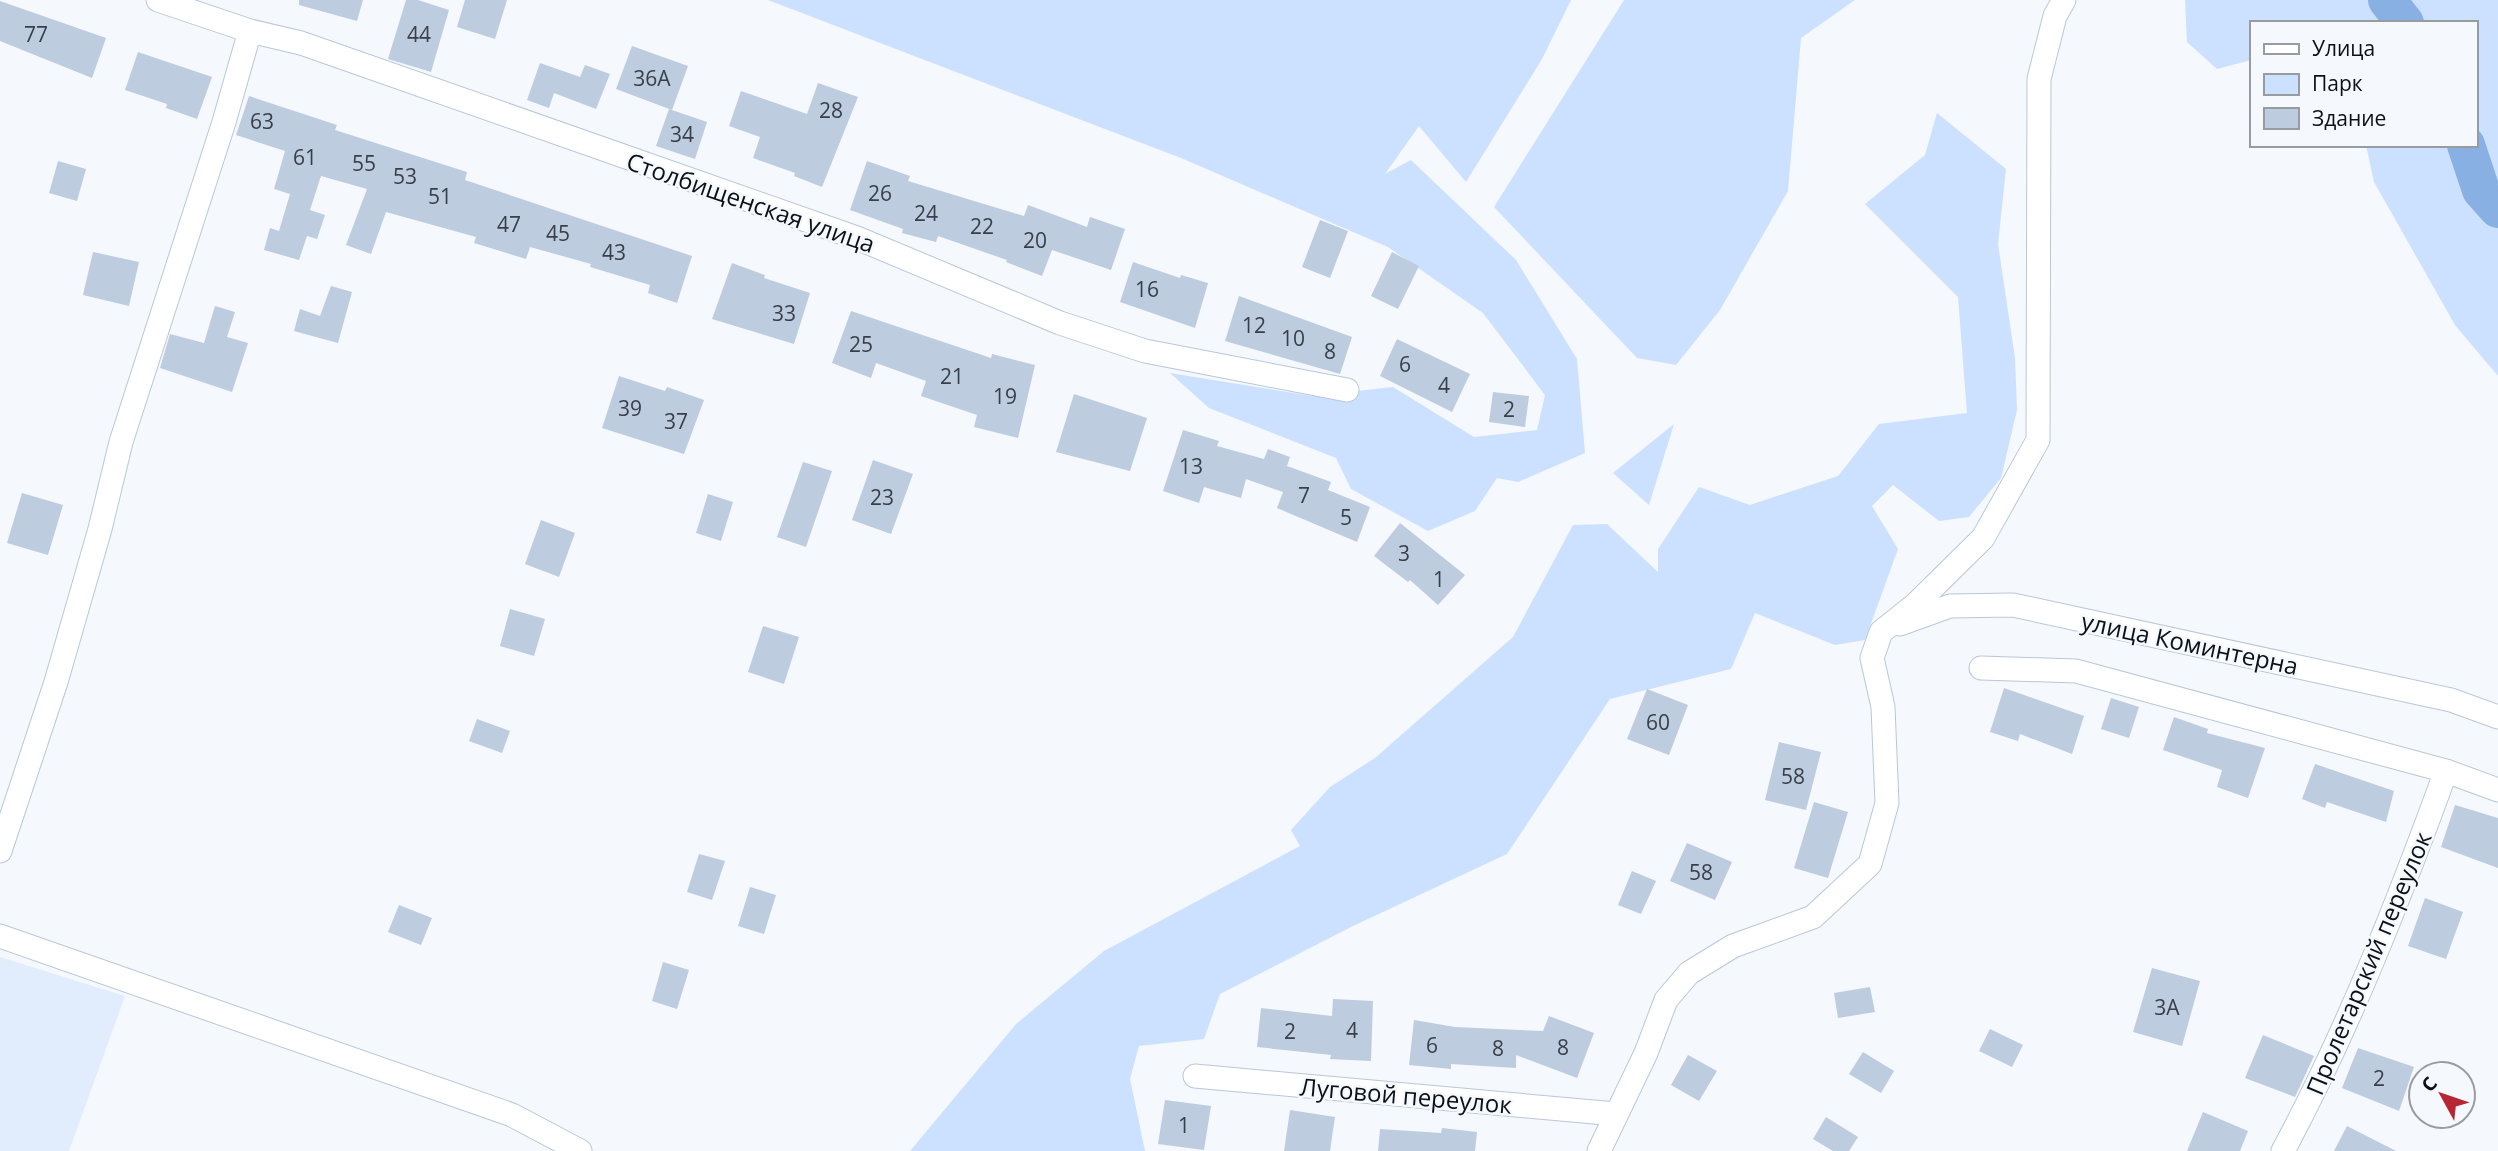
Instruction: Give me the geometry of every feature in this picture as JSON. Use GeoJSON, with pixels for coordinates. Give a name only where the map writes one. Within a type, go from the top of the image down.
{"type":"FeatureCollection","features":[{"type":"Feature","properties":{"kind":"street","name":"Столбищенская улица"},"geometry":{"type":"LineString","coordinates":[[158,0],[250,31],[301,43],[857,238],[1060,323],[1145,351],[1347,390]]}},
{"type":"Feature","properties":{"kind":"street"},"geometry":{"type":"LineString","coordinates":[[1599,1151],[1666,1000],[1689,973],[1732,946],[1813,917],[1870,864],[1887,803],[1884,707],[1872,658],[1881,632],[1916,604],[1983,538],[2038,440],[2039,79],[2055,16],[2064,0]]}},
{"type":"Feature","properties":{"kind":"street"},"geometry":{"type":"LineString","coordinates":[[0,851],[56,682],[100,530],[121,442],[224,122],[250,31]]}},
{"type":"Feature","properties":{"kind":"street","name":"улица Коминтерна"},"geometry":{"type":"LineString","coordinates":[[1881,632],[1950,606],[2013,605],[2451,700],[2498,717]]}},
{"type":"Feature","properties":{"kind":"street"},"geometry":{"type":"LineString","coordinates":[[1981,668],[2076,671],[2446,771],[2498,790]]}},
{"type":"Feature","properties":{"kind":"street","name":"Пролетарский переулок"},"geometry":{"type":"LineString","coordinates":[[2283,1151],[2315,1091],[2409,874],[2446,771]]}},
{"type":"Feature","properties":{"kind":"street"},"geometry":{"type":"LineString","coordinates":[[0,936],[512,1115],[580,1151]]}},
{"type":"Feature","properties":{"kind":"street","name":"Луговой переулок"},"geometry":{"type":"LineString","coordinates":[[1195,1076],[1616,1114]]}},
{"type":"Feature","properties":{"kind":"shaded area"},"geometry":{"type":"Polygon","coordinates":[[[0,957],[125,996],[69,1151],[0,1151],[0,957]]]}},
{"type":"Feature","properties":{"kind":"green space"},"geometry":{"type":"Polygon","coordinates":[[[768,0],[1571,0],[1542,59],[1466,182],[1419,126],[1385,174],[1411,160],[1516,260],[1577,359],[1585,453],[1518,482],[1497,478],[1475,511],[1428,531],[1351,489],[1336,458],[1209,408],[1170,373],[1312,396],[1393,387],[1474,437],[1537,430],[1545,395],[1483,313],[1388,247],[1181,158],[768,0]]]}},
{"type":"Feature","properties":{"kind":"green space"},"geometry":{"type":"Polygon","coordinates":[[[1624,0],[1855,0],[1801,38],[1788,191],[1720,310],[1676,365],[1637,358],[1494,207],[1624,0]]]}},
{"type":"Feature","properties":{"kind":"green space"},"geometry":{"type":"Polygon","coordinates":[[[2185,0],[2369,0],[2386,21],[2250,21],[2250,60],[2217,69],[2187,42],[2185,0]]]}},
{"type":"Feature","properties":{"kind":"green space"},"geometry":{"type":"Polygon","coordinates":[[[2401,0],[2498,0],[2498,376],[2455,325],[2374,182],[2366,147],[2477,147],[2477,21],[2417,21],[2401,0]]]}},
{"type":"Feature","properties":{"kind":"green space"},"geometry":{"type":"Polygon","coordinates":[[[1937,113],[2006,169],[1998,244],[2015,358],[2017,410],[2001,478],[1969,517],[1939,521],[1893,485],[1872,506],[1898,549],[1865,640],[1835,645],[1755,613],[1731,669],[1610,699],[1507,854],[1353,926],[1220,994],[1204,1039],[1139,1046],[1130,1079],[1145,1151],[910,1151],[1016,1024],[1104,951],[1300,846],[1291,830],[1330,787],[1375,758],[1513,637],[1573,525],[1607,524],[1658,572],[1658,549],[1699,487],[1750,505],[1838,476],[1879,424],[1967,413],[1958,297],[1865,204],[1925,155],[1937,113]]]}},
{"type":"Feature","properties":{"kind":"green space"},"geometry":{"type":"Polygon","coordinates":[[[1674,424],[1649,505],[1613,473],[1674,424]]]}},
{"type":"Feature","properties":{"kind":"building"},"geometry":{"type":"Polygon","coordinates":[[[299,0],[363,0],[357,21],[299,5],[299,0]]]}},
{"type":"Feature","properties":{"kind":"building"},"geometry":{"type":"Polygon","coordinates":[[[406,0],[418,0],[449,10],[431,72],[388,59],[406,0]]]}},
{"type":"Feature","properties":{"kind":"building"},"geometry":{"type":"Polygon","coordinates":[[[465,0],[507,0],[495,39],[457,27],[465,0]]]}},
{"type":"Feature","properties":{"kind":"building"},"geometry":{"type":"Polygon","coordinates":[[[0,1],[106,38],[92,78],[0,41],[0,1]]]}},
{"type":"Feature","properties":{"kind":"building"},"geometry":{"type":"Polygon","coordinates":[[[632,46],[688,66],[672,110],[616,89],[632,46]]]}},
{"type":"Feature","properties":{"kind":"building"},"geometry":{"type":"Polygon","coordinates":[[[138,52],[212,77],[197,119],[166,108],[167,104],[125,90],[138,52]]]}},
{"type":"Feature","properties":{"kind":"building"},"geometry":{"type":"Polygon","coordinates":[[[540,63],[580,77],[585,65],[610,74],[596,109],[554,93],[549,108],[527,100],[540,63]]]}},
{"type":"Feature","properties":{"kind":"building"},"geometry":{"type":"Polygon","coordinates":[[[818,83],[858,97],[822,187],[794,176],[795,173],[753,158],[760,137],[729,126],[741,91],[807,114],[818,83]]]}},
{"type":"Feature","properties":{"kind":"building"},"geometry":{"type":"Polygon","coordinates":[[[249,96],[337,125],[335,130],[467,172],[465,180],[692,256],[677,303],[648,293],[650,285],[590,267],[591,264],[530,247],[526,259],[474,243],[476,237],[386,212],[371,254],[346,245],[367,189],[321,176],[310,210],[325,215],[317,239],[307,236],[299,260],[264,250],[270,228],[279,231],[290,194],[274,189],[285,151],[236,135],[249,96]]]}},
{"type":"Feature","properties":{"kind":"building"},"geometry":{"type":"Polygon","coordinates":[[[669,109],[707,122],[695,159],[656,146],[669,109]]]}},
{"type":"Feature","properties":{"kind":"building"},"geometry":{"type":"Polygon","coordinates":[[[58,161],[86,169],[77,201],[49,193],[58,161]]]}},
{"type":"Feature","properties":{"kind":"building"},"geometry":{"type":"Polygon","coordinates":[[[867,161],[910,176],[908,181],[1024,216],[1028,205],[1087,227],[1090,217],[1125,229],[1111,270],[1052,250],[1042,276],[1006,262],[1007,260],[938,236],[936,242],[902,233],[903,229],[850,210],[867,161]]]}},
{"type":"Feature","properties":{"kind":"building"},"geometry":{"type":"Polygon","coordinates":[[[1320,220],[1348,231],[1330,278],[1302,267],[1320,220]]]}},
{"type":"Feature","properties":{"kind":"building"},"geometry":{"type":"Polygon","coordinates":[[[93,252],[139,262],[129,306],[83,295],[93,252]]]}},
{"type":"Feature","properties":{"kind":"building"},"geometry":{"type":"Polygon","coordinates":[[[1392,252],[1419,266],[1398,309],[1371,296],[1392,252]]]}},
{"type":"Feature","properties":{"kind":"building"},"geometry":{"type":"Polygon","coordinates":[[[1133,262],[1180,278],[1181,275],[1208,283],[1195,328],[1120,302],[1133,262]]]}},
{"type":"Feature","properties":{"kind":"building"},"geometry":{"type":"Polygon","coordinates":[[[732,263],[765,275],[764,278],[810,293],[794,344],[712,319],[732,263]]]}},
{"type":"Feature","properties":{"kind":"building"},"geometry":{"type":"Polygon","coordinates":[[[331,286],[352,292],[338,343],[294,331],[300,309],[320,316],[331,286]]]}},
{"type":"Feature","properties":{"kind":"building"},"geometry":{"type":"Polygon","coordinates":[[[1239,296],[1352,337],[1340,374],[1225,341],[1239,296]]]}},
{"type":"Feature","properties":{"kind":"building"},"geometry":{"type":"Polygon","coordinates":[[[215,306],[235,312],[227,337],[248,343],[232,392],[160,368],[170,334],[204,343],[215,306]]]}},
{"type":"Feature","properties":{"kind":"building"},"geometry":{"type":"Polygon","coordinates":[[[851,311],[991,358],[992,354],[1035,365],[1018,438],[974,427],[977,415],[921,396],[926,381],[876,363],[871,378],[832,363],[851,311]]]}},
{"type":"Feature","properties":{"kind":"building"},"geometry":{"type":"Polygon","coordinates":[[[1397,339],[1470,374],[1452,412],[1380,376],[1397,339]]]}},
{"type":"Feature","properties":{"kind":"building"},"geometry":{"type":"Polygon","coordinates":[[[619,376],[665,391],[667,387],[704,400],[684,454],[602,428],[619,376]]]}},
{"type":"Feature","properties":{"kind":"building"},"geometry":{"type":"Polygon","coordinates":[[[1493,392],[1529,396],[1525,427],[1489,422],[1493,392]]]}},
{"type":"Feature","properties":{"kind":"building"},"geometry":{"type":"Polygon","coordinates":[[[1074,394],[1147,418],[1130,471],[1056,452],[1074,394]]]}},
{"type":"Feature","properties":{"kind":"building"},"geometry":{"type":"Polygon","coordinates":[[[1183,430],[1219,441],[1217,446],[1264,459],[1268,449],[1290,457],[1287,466],[1331,482],[1328,490],[1370,507],[1357,542],[1277,508],[1283,492],[1246,479],[1241,498],[1204,487],[1199,503],[1163,491],[1183,430]]]}},
{"type":"Feature","properties":{"kind":"building"},"geometry":{"type":"Polygon","coordinates":[[[873,460],[913,474],[891,534],[852,520],[873,460]]]}},
{"type":"Feature","properties":{"kind":"building"},"geometry":{"type":"Polygon","coordinates":[[[803,462],[832,471],[806,547],[777,537],[803,462]]]}},
{"type":"Feature","properties":{"kind":"building"},"geometry":{"type":"Polygon","coordinates":[[[22,493],[63,505],[48,555],[7,543],[22,493]]]}},
{"type":"Feature","properties":{"kind":"building"},"geometry":{"type":"Polygon","coordinates":[[[708,494],[733,502],[721,541],[696,533],[708,494]]]}},
{"type":"Feature","properties":{"kind":"building"},"geometry":{"type":"Polygon","coordinates":[[[541,520],[575,533],[559,577],[525,564],[541,520]]]}},
{"type":"Feature","properties":{"kind":"building"},"geometry":{"type":"Polygon","coordinates":[[[1400,523],[1465,575],[1438,605],[1410,580],[1408,582],[1374,556],[1400,523]]]}},
{"type":"Feature","properties":{"kind":"building"},"geometry":{"type":"Polygon","coordinates":[[[510,609],[545,619],[534,656],[500,646],[510,609]]]}},
{"type":"Feature","properties":{"kind":"building"},"geometry":{"type":"Polygon","coordinates":[[[763,626],[799,637],[784,684],[748,672],[763,626]]]}},
{"type":"Feature","properties":{"kind":"building"},"geometry":{"type":"Polygon","coordinates":[[[2004,688],[2084,716],[2072,754],[2020,734],[2018,741],[1990,732],[2004,688]]]}},
{"type":"Feature","properties":{"kind":"building"},"geometry":{"type":"Polygon","coordinates":[[[1647,689],[1688,705],[1669,755],[1627,739],[1647,689]]]}},
{"type":"Feature","properties":{"kind":"building"},"geometry":{"type":"Polygon","coordinates":[[[2111,698],[2139,707],[2129,738],[2101,729],[2111,698]]]}},
{"type":"Feature","properties":{"kind":"building"},"geometry":{"type":"Polygon","coordinates":[[[2174,717],[2208,729],[2207,733],[2265,748],[2248,798],[2217,787],[2222,770],[2163,750],[2174,717]]]}},
{"type":"Feature","properties":{"kind":"building"},"geometry":{"type":"Polygon","coordinates":[[[477,719],[510,731],[502,753],[469,741],[477,719]]]}},
{"type":"Feature","properties":{"kind":"building"},"geometry":{"type":"Polygon","coordinates":[[[1779,742],[1821,752],[1806,810],[1765,800],[1779,742]]]}},
{"type":"Feature","properties":{"kind":"building"},"geometry":{"type":"Polygon","coordinates":[[[2315,764],[2394,791],[2386,822],[2327,802],[2325,808],[2302,799],[2315,764]]]}},
{"type":"Feature","properties":{"kind":"building"},"geometry":{"type":"Polygon","coordinates":[[[1814,802],[1848,812],[1828,878],[1794,868],[1814,802]]]}},
{"type":"Feature","properties":{"kind":"building"},"geometry":{"type":"Polygon","coordinates":[[[2455,805],[2498,818],[2498,868],[2441,847],[2455,805]]]}},
{"type":"Feature","properties":{"kind":"building"},"geometry":{"type":"Polygon","coordinates":[[[1687,843],[1732,862],[1715,900],[1670,881],[1687,843]]]}},
{"type":"Feature","properties":{"kind":"building"},"geometry":{"type":"Polygon","coordinates":[[[699,854],[725,861],[712,900],[687,892],[699,854]]]}},
{"type":"Feature","properties":{"kind":"building"},"geometry":{"type":"Polygon","coordinates":[[[1632,871],[1656,881],[1641,914],[1618,905],[1632,871]]]}},
{"type":"Feature","properties":{"kind":"building"},"geometry":{"type":"Polygon","coordinates":[[[750,887],[776,895],[764,934],[738,926],[750,887]]]}},
{"type":"Feature","properties":{"kind":"building"},"geometry":{"type":"Polygon","coordinates":[[[2425,898],[2463,912],[2446,959],[2408,946],[2425,898]]]}},
{"type":"Feature","properties":{"kind":"building"},"geometry":{"type":"Polygon","coordinates":[[[399,905],[432,918],[421,945],[388,932],[399,905]]]}},
{"type":"Feature","properties":{"kind":"building"},"geometry":{"type":"Polygon","coordinates":[[[663,962],[689,970],[677,1009],[652,1001],[663,962]]]}},
{"type":"Feature","properties":{"kind":"building"},"geometry":{"type":"Polygon","coordinates":[[[2152,968],[2200,981],[2182,1046],[2133,1032],[2152,968]]]}},
{"type":"Feature","properties":{"kind":"building"},"geometry":{"type":"Polygon","coordinates":[[[1870,987],[1875,1012],[1838,1018],[1834,993],[1870,987]]]}},
{"type":"Feature","properties":{"kind":"building"},"geometry":{"type":"Polygon","coordinates":[[[1333,999],[1373,1001],[1371,1061],[1330,1059],[1331,1055],[1257,1047],[1261,1008],[1332,1016],[1333,999]]]}},
{"type":"Feature","properties":{"kind":"building"},"geometry":{"type":"Polygon","coordinates":[[[1549,1016],[1594,1033],[1577,1078],[1516,1055],[1516,1068],[1451,1064],[1451,1069],[1409,1065],[1414,1020],[1455,1027],[1543,1031],[1549,1016]]]}},
{"type":"Feature","properties":{"kind":"building"},"geometry":{"type":"Polygon","coordinates":[[[1990,1029],[2023,1045],[2012,1067],[1979,1051],[1990,1029]]]}},
{"type":"Feature","properties":{"kind":"building"},"geometry":{"type":"Polygon","coordinates":[[[2263,1035],[2314,1056],[2295,1097],[2245,1078],[2263,1035]]]}},
{"type":"Feature","properties":{"kind":"building"},"geometry":{"type":"Polygon","coordinates":[[[2358,1048],[2407,1065],[2407,1088],[2399,1111],[2342,1088],[2358,1048]]]}},
{"type":"Feature","properties":{"kind":"building"},"geometry":{"type":"Polygon","coordinates":[[[1863,1052],[1894,1071],[1881,1093],[1849,1074],[1863,1052]]]}},
{"type":"Feature","properties":{"kind":"building"},"geometry":{"type":"Polygon","coordinates":[[[1688,1055],[1717,1071],[1699,1101],[1671,1085],[1688,1055]]]}},
{"type":"Feature","properties":{"kind":"building"},"geometry":{"type":"Polygon","coordinates":[[[1165,1100],[1211,1106],[1204,1150],[1158,1144],[1165,1100]]]}},
{"type":"Feature","properties":{"kind":"building"},"geometry":{"type":"Polygon","coordinates":[[[1290,1110],[1335,1117],[1330,1151],[1284,1151],[1290,1110]]]}},
{"type":"Feature","properties":{"kind":"building"},"geometry":{"type":"Polygon","coordinates":[[[2203,1112],[2248,1131],[2240,1151],[2187,1151],[2203,1112]]]}},
{"type":"Feature","properties":{"kind":"building"},"geometry":{"type":"Polygon","coordinates":[[[1826,1117],[1858,1137],[1849,1151],[1833,1151],[1813,1139],[1826,1117]]]}},
{"type":"Feature","properties":{"kind":"building"},"geometry":{"type":"Polygon","coordinates":[[[2347,1126],[2396,1151],[2334,1151],[2347,1126]]]}},
{"type":"Feature","properties":{"kind":"building"},"geometry":{"type":"Polygon","coordinates":[[[1442,1128],[1477,1132],[1475,1151],[1378,1151],[1380,1129],[1441,1133],[1442,1128]]]}},
{"type":"Feature","properties":{"kind":"waterway"},"geometry":{"type":"LineString","coordinates":[[2387,0],[2403,21]]}},
{"type":"Feature","properties":{"kind":"waterway"},"geometry":{"type":"LineString","coordinates":[[2467,147],[2481,190],[2498,209]]}}]}
